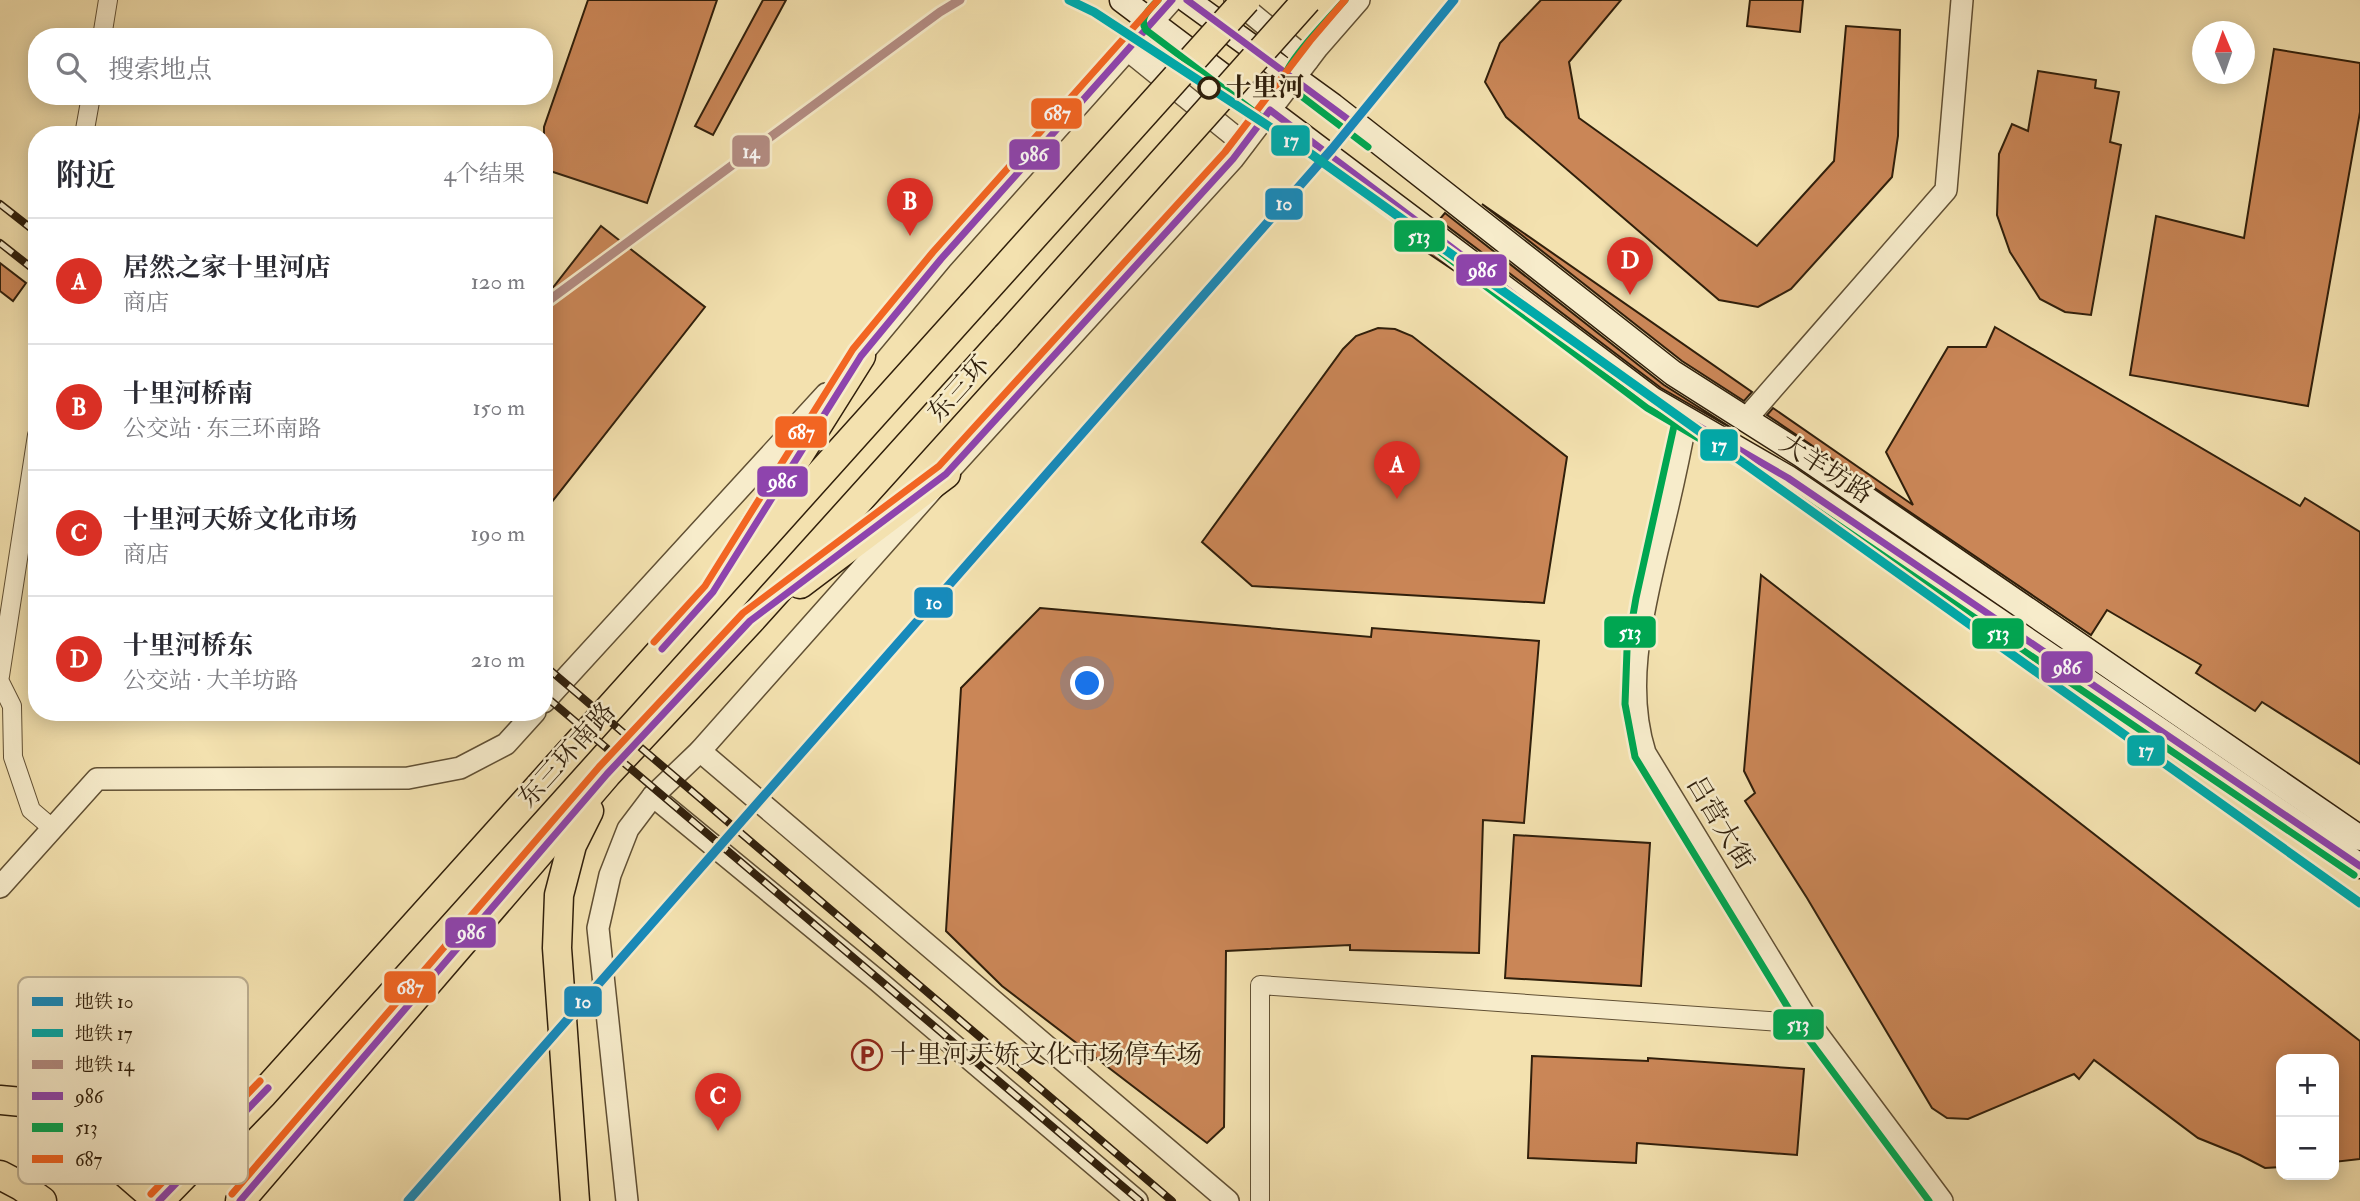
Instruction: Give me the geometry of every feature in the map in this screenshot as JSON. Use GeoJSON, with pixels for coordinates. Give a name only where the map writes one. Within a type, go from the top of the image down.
{"type":"FeatureCollection","features":[{"type":"Feature","properties":{"kind":"highway","name":"东三环南路"},"geometry":{"type":"LineString","coordinates":[[248,1109],[1246,0]]}},
{"type":"Feature","properties":{"kind":"highway","name":"东三环"},"geometry":{"type":"LineString","coordinates":[[607,774],[750,621],[1307,0]]}},
{"type":"Feature","properties":{"kind":"highway"},"geometry":{"type":"LineString","coordinates":[[713,592],[861,356]]}},
{"type":"Feature","properties":{"kind":"highway"},"geometry":{"type":"LineString","coordinates":[[750,621],[946,474]]}},
{"type":"Feature","properties":{"kind":"highway","name":"东三环南路"},"geometry":{"type":"LineString","coordinates":[[240,1201],[607,774]]}},
{"type":"Feature","properties":{"kind":"highway"},"geometry":{"type":"LineString","coordinates":[[575,1201],[557,948],[559,895],[572,845],[607,774]]}},
{"type":"Feature","properties":{"kind":"highway"},"geometry":{"type":"LineString","coordinates":[[0,1100],[18,1102]]}},
{"type":"Feature","properties":{"kind":"highway"},"geometry":{"type":"LineString","coordinates":[[0,1175],[41,1201]]}},
{"type":"Feature","properties":{"kind":"highway"},"geometry":{"type":"LineString","coordinates":[[138,1184],[158,1201]]}},
{"type":"Feature","properties":{"kind":"highway","name":"东三环南路"},"geometry":{"type":"LineString","coordinates":[[158,1201],[175,1184]]}},
{"type":"Feature","properties":{"kind":"main road","name":"大羊坊路"},"geometry":{"type":"LineString","coordinates":[[1122,0],[1653,400],[1799,486],[2360,866]]}},
{"type":"Feature","properties":{"kind":"main road","name":"大羊坊路"},"geometry":{"type":"LineString","coordinates":[[1187,0],[1301,69],[1333,106],[1673,373],[1825,470],[2360,838]]}},
{"type":"Feature","properties":{"kind":"street"},"geometry":{"type":"LineString","coordinates":[[103,28],[108,0]]}},
{"type":"Feature","properties":{"kind":"street"},"geometry":{"type":"LineString","coordinates":[[553,692],[861,356],[941,260],[1172,0]]}},
{"type":"Feature","properties":{"kind":"street"},"geometry":{"type":"LineString","coordinates":[[1235,0],[1301,69]]}},
{"type":"Feature","properties":{"kind":"street"},"geometry":{"type":"LineString","coordinates":[[626,1201],[598,928],[611,875],[628,829],[653,796],[700,751],[946,474],[1225,167],[1359,0]]}},
{"type":"Feature","properties":{"kind":"street"},"geometry":{"type":"LineString","coordinates":[[1746,419],[1946,190],[1962,0]]}},
{"type":"Feature","properties":{"kind":"street"},"geometry":{"type":"LineString","coordinates":[[1129,51],[1244,144]]}},
{"type":"Feature","properties":{"kind":"street"},"geometry":{"type":"LineString","coordinates":[[86,126],[89,105]]}},
{"type":"Feature","properties":{"kind":"street","name":"吕营大街"},"geometry":{"type":"LineString","coordinates":[[1686,419],[1642,618],[1635,691],[1639,734],[1645,753],[1810,1024],[1942,1201]]}},
{"type":"Feature","properties":{"kind":"street"},"geometry":{"type":"LineString","coordinates":[[0,676],[28,494]]}},
{"type":"Feature","properties":{"kind":"street"},"geometry":{"type":"LineString","coordinates":[[0,682],[12,706],[13,757],[31,810],[52,828]]}},
{"type":"Feature","properties":{"kind":"street"},"geometry":{"type":"LineString","coordinates":[[0,887],[97,779],[408,778],[460,768],[506,744],[527,721]]}},
{"type":"Feature","properties":{"kind":"street"},"geometry":{"type":"LineString","coordinates":[[700,751],[1228,1201]]}},
{"type":"Feature","properties":{"kind":"street"},"geometry":{"type":"LineString","coordinates":[[653,796],[878,981],[1137,1201]]}},
{"type":"Feature","properties":{"kind":"street"},"geometry":{"type":"LineString","coordinates":[[1260,1201],[1260,985],[1810,1024]]}},
{"type":"Feature","properties":{"kind":"building"},"geometry":{"type":"Polygon","coordinates":[[[588,0],[717,0],[647,203],[553,172],[553,126],[544,126],[588,0]]]}},
{"type":"Feature","properties":{"kind":"building"},"geometry":{"type":"Polygon","coordinates":[[[763,0],[786,0],[713,135],[695,126],[763,0]]]}},
{"type":"Feature","properties":{"kind":"building"},"geometry":{"type":"Polygon","coordinates":[[[1541,0],[1621,0],[1569,62],[1579,118],[1757,246],[1834,161],[1846,26],[1900,30],[1898,136],[1892,177],[1791,289],[1758,307],[1719,300],[1506,117],[1485,82],[1500,43],[1541,0]]]}},
{"type":"Feature","properties":{"kind":"building"},"geometry":{"type":"Polygon","coordinates":[[[1750,0],[1803,0],[1800,32],[1747,26],[1750,0]]]}},
{"type":"Feature","properties":{"kind":"building"},"geometry":{"type":"Polygon","coordinates":[[[2274,49],[2360,63],[2360,112],[2308,406],[2130,375],[2156,216],[2244,238],[2274,49]]]}},
{"type":"Feature","properties":{"kind":"building"},"geometry":{"type":"Polygon","coordinates":[[[2038,71],[2096,80],[2095,88],[2119,92],[2110,142],[2121,145],[2091,315],[2065,312],[2040,299],[2010,252],[1997,215],[1999,154],[2012,124],[2028,131],[2038,71]]]}},
{"type":"Feature","properties":{"kind":"building"},"geometry":{"type":"Polygon","coordinates":[[[1482,204],[1752,392],[1744,401],[1682,361],[1482,204]]]}},
{"type":"Feature","properties":{"kind":"building"},"geometry":{"type":"Polygon","coordinates":[[[1445,213],[1664,385],[1738,432],[1661,388],[1439,220],[1445,213]]]}},
{"type":"Feature","properties":{"kind":"building"},"geometry":{"type":"Polygon","coordinates":[[[601,226],[705,307],[553,501],[553,287],[601,226]]]}},
{"type":"Feature","properties":{"kind":"building"},"geometry":{"type":"Polygon","coordinates":[[[1421,244],[1474,284],[1419,247],[1421,244]]]}},
{"type":"Feature","properties":{"kind":"building"},"geometry":{"type":"Polygon","coordinates":[[[0,263],[26,283],[13,301],[0,291],[0,263]]]}},
{"type":"Feature","properties":{"kind":"building"},"geometry":{"type":"Polygon","coordinates":[[[1995,327],[2300,506],[2305,498],[2360,532],[2360,764],[2262,702],[2255,711],[2196,673],[2201,665],[2107,610],[2091,635],[1767,415],[1773,408],[1913,505],[1886,452],[1948,347],[1986,347],[1995,327]]]}},
{"type":"Feature","properties":{"kind":"building"},"geometry":{"type":"Polygon","coordinates":[[[1378,328],[1395,329],[1412,336],[1567,457],[1544,603],[1252,586],[1202,542],[1343,349],[1356,336],[1378,328]]]}},
{"type":"Feature","properties":{"kind":"building"},"geometry":{"type":"Polygon","coordinates":[[[1773,487],[1780,491],[2060,681],[1773,487]]]}},
{"type":"Feature","properties":{"kind":"building"},"geometry":{"type":"Polygon","coordinates":[[[1761,575],[2360,1041],[2360,1159],[2339,1161],[2339,1054],[2276,1054],[2276,1167],[2265,1168],[2198,1138],[2094,1060],[2079,1079],[2074,1074],[1968,1119],[1947,1118],[1932,1108],[1807,898],[1745,801],[1755,793],[1744,771],[1761,575]]]}},
{"type":"Feature","properties":{"kind":"building"},"geometry":{"type":"Polygon","coordinates":[[[1040,608],[1371,637],[1372,628],[1539,641],[1524,823],[1483,820],[1479,953],[1350,950],[1350,945],[1226,951],[1224,1127],[1207,1143],[1002,986],[946,931],[961,688],[1040,608]]]}},
{"type":"Feature","properties":{"kind":"building"},"geometry":{"type":"Polygon","coordinates":[[[1514,835],[1650,843],[1641,986],[1505,978],[1514,835]]]}},
{"type":"Feature","properties":{"kind":"building"},"geometry":{"type":"Polygon","coordinates":[[[1532,1056],[1648,1061],[1648,1058],[1804,1069],[1797,1155],[1637,1143],[1636,1163],[1528,1158],[1532,1056]]]}},
{"type":"Feature","properties":{"kind":"railway"},"geometry":{"type":"LineString","coordinates":[[0,204],[28,226]]}},
{"type":"Feature","properties":{"kind":"railway"},"geometry":{"type":"LineString","coordinates":[[0,243],[28,265]]}},
{"type":"Feature","properties":{"kind":"railway"},"geometry":{"type":"LineString","coordinates":[[553,673],[1172,1201]]}},
{"type":"Feature","properties":{"kind":"railway"},"geometry":{"type":"LineString","coordinates":[[553,703],[1140,1201]]}},
{"type":"Feature","properties":{"kind":"metro line","name":"14"},"geometry":{"type":"LineString","coordinates":[[553,297],[940,12],[960,0]]}},
{"type":"Feature","properties":{"kind":"metro line","name":"17"},"geometry":{"type":"LineString","coordinates":[[1069,0],[1094,12],[1311,154],[2360,903]]}},
{"type":"Feature","properties":{"kind":"metro line","name":"10"},"geometry":{"type":"LineString","coordinates":[[408,1201],[1332,149],[1454,0]]}},
{"type":"Feature","properties":{"kind":"transit line","name":"513"},"geometry":{"type":"LineString","coordinates":[[1158,0],[1144,18],[1146,30],[1647,408],[1782,487],[2354,875]]}},
{"type":"Feature","properties":{"kind":"transit line","name":"687"},"geometry":{"type":"LineString","coordinates":[[654,642],[705,586],[853,349],[933,252],[1158,0]]}},
{"type":"Feature","properties":{"kind":"transit line","name":"986"},"geometry":{"type":"LineString","coordinates":[[662,649],[713,592],[861,356],[941,259],[1172,0]]}},
{"type":"Feature","properties":{"kind":"transit line","name":"986"},"geometry":{"type":"LineString","coordinates":[[1187,0],[1353,123]]}},
{"type":"Feature","properties":{"kind":"transit line","name":"513"},"geometry":{"type":"LineString","coordinates":[[1345,0],[1300,51],[1284,79],[1288,86],[1368,147]]}},
{"type":"Feature","properties":{"kind":"transit line","name":"687"},"geometry":{"type":"LineString","coordinates":[[248,1175],[599,767],[743,613],[939,466],[1225,152],[1345,0]]}},
{"type":"Feature","properties":{"kind":"transit line","name":"986"},"geometry":{"type":"LineString","coordinates":[[240,1201],[607,774],[750,621],[946,474],[1233,159],[1270,110],[1653,400],[1788,478],[2360,866]]}},
{"type":"Feature","properties":{"kind":"transit line","name":"513"},"geometry":{"type":"LineString","coordinates":[[1676,417],[1627,650],[1625,704],[1635,757],[1801,1029],[1929,1201]]}},
{"type":"Feature","properties":{"kind":"transit line","name":"687"},"geometry":{"type":"LineString","coordinates":[[248,1093],[260,1081]]}},
{"type":"Feature","properties":{"kind":"transit line","name":"986"},"geometry":{"type":"LineString","coordinates":[[248,1109],[268,1088]]}},
{"type":"Feature","properties":{"kind":"transit line","name":"687"},"geometry":{"type":"LineString","coordinates":[[151,1194],[161,1184]]}},
{"type":"Feature","properties":{"kind":"transit line","name":"986"},"geometry":{"type":"LineString","coordinates":[[159,1201],[175,1184]]}},
{"type":"Feature","properties":{"kind":"transit line","name":"687"},"geometry":{"type":"LineString","coordinates":[[232,1194],[241,1184]]}},
{"type":"Feature","properties":{"kind":"place","name":"十里河"},"geometry":{"type":"Point","coordinates":[1209,88]}},
{"type":"Feature","properties":{"kind":"place","name":"十里河桥南"},"geometry":{"type":"Point","coordinates":[910,236]}},
{"type":"Feature","properties":{"kind":"place","name":"十里河桥东"},"geometry":{"type":"Point","coordinates":[1630,295]}},
{"type":"Feature","properties":{"kind":"place","name":"居然之家十里河店"},"geometry":{"type":"Point","coordinates":[1397,499]}},
{"type":"Feature","properties":{"kind":"place","name":"十里河天娇文化市场停车场"},"geometry":{"type":"Point","coordinates":[867,1055]}},
{"type":"Feature","properties":{"kind":"place","name":"十里河天娇文化市场"},"geometry":{"type":"Point","coordinates":[718,1131]}}]}
